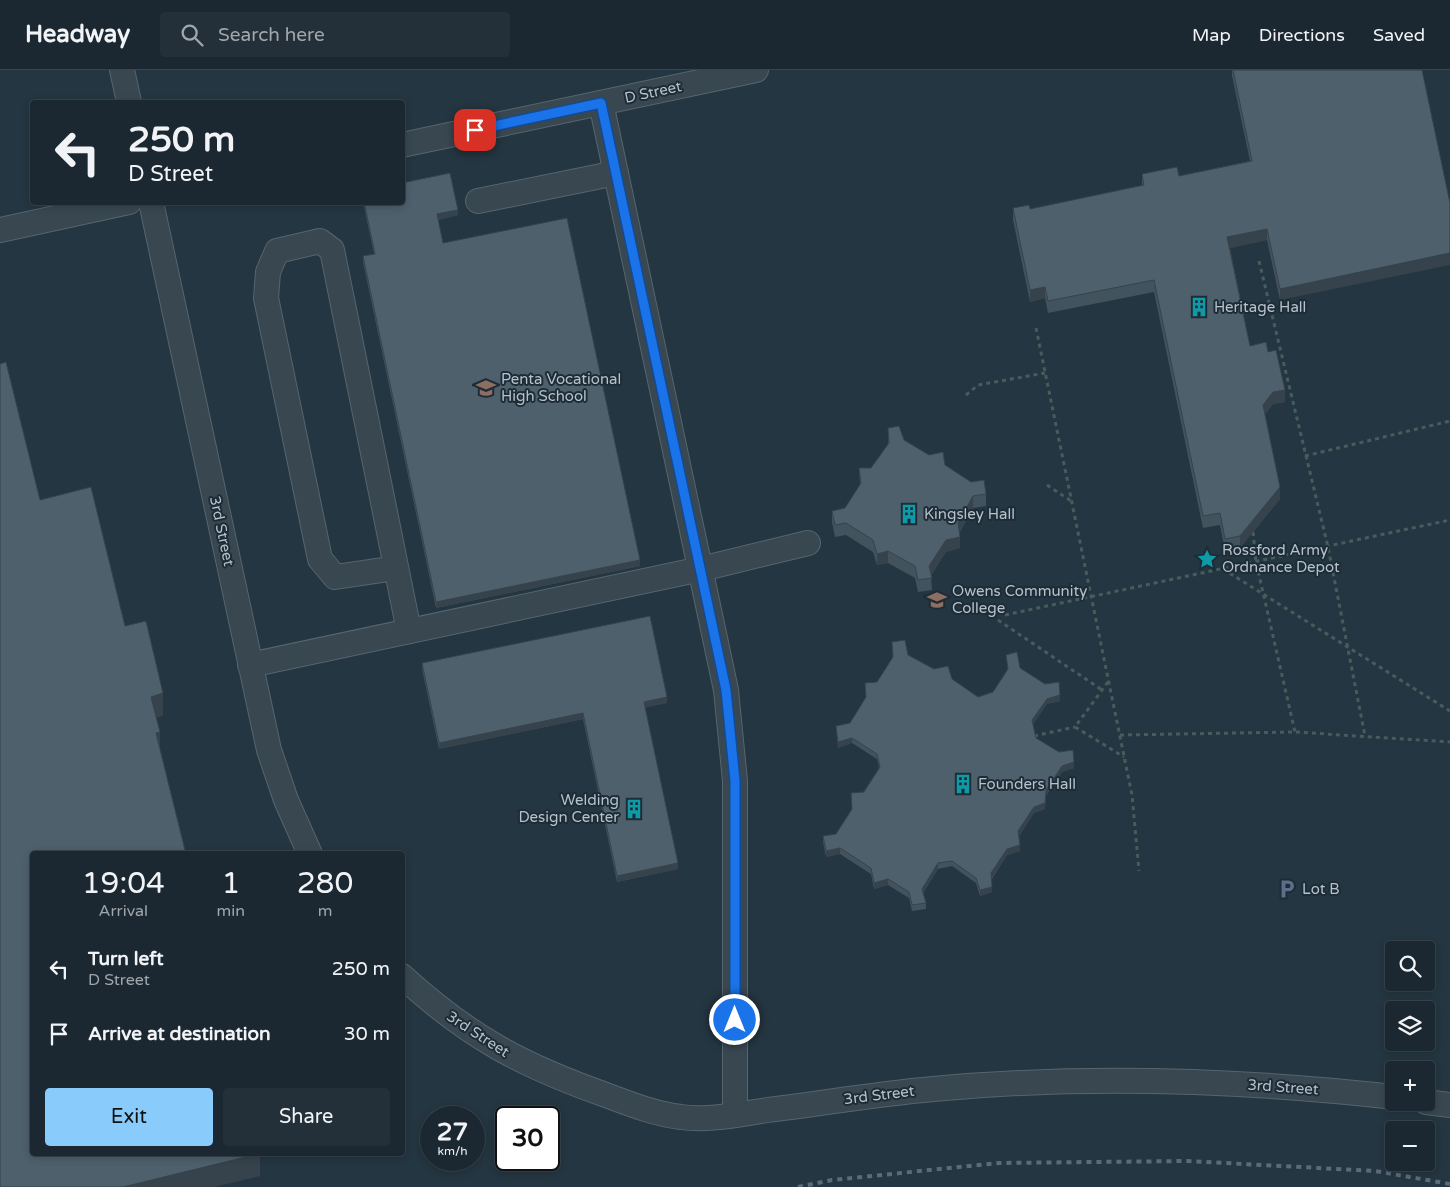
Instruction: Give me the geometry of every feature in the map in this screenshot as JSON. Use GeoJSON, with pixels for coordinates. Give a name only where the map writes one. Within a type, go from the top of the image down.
{"type":"FeatureCollection","features":[{"type":"Feature","properties":{"kind":"street"},"geometry":{"type":"LineString","coordinates":[[122,70],[129,100]]}},
{"type":"Feature","properties":{"kind":"street","name":"D Street"},"geometry":{"type":"LineString","coordinates":[[405,144],[756,70]]}},
{"type":"Feature","properties":{"kind":"street"},"geometry":{"type":"LineString","coordinates":[[601,103],[726,690],[735,781],[735,1115]]}},
{"type":"Feature","properties":{"kind":"street"},"geometry":{"type":"LineString","coordinates":[[478,200],[616,173]]}},
{"type":"Feature","properties":{"kind":"street"},"geometry":{"type":"LineString","coordinates":[[0,230],[115,205]]}},
{"type":"Feature","properties":{"kind":"street","name":"3rd Street"},"geometry":{"type":"LineString","coordinates":[[152,205],[269,750],[286,800],[309,851]]}},
{"type":"Feature","properties":{"kind":"street"},"geometry":{"type":"LineString","coordinates":[[396,568],[335,577],[320,559],[266,298],[268,272],[277,251],[320,241],[332,250],[396,568],[408,631]]}},
{"type":"Feature","properties":{"kind":"street"},"geometry":{"type":"LineString","coordinates":[[250,665],[701,570],[808,543]]}},
{"type":"Feature","properties":{"kind":"street","name":"3rd Street"},"geometry":{"type":"LineString","coordinates":[[405,979],[463,1027],[499,1050],[550,1075],[647,1110],[682,1118],[735,1115],[933,1089],[1023,1083],[1219,1083],[1315,1088],[1385,1096]]}},
{"type":"Feature","properties":{"kind":"street"},"geometry":{"type":"LineString","coordinates":[[1435,1103],[1450,1105]]}},
{"type":"Feature","properties":{"kind":"path"},"geometry":{"type":"LineString","coordinates":[[1259,261],[1328,547],[1366,736]]}},
{"type":"Feature","properties":{"kind":"path"},"geometry":{"type":"LineString","coordinates":[[1036,328],[1132,795],[1138,872]]}},
{"type":"Feature","properties":{"kind":"path"},"geometry":{"type":"LineString","coordinates":[[966,394],[978,385],[1045,373]]}},
{"type":"Feature","properties":{"kind":"path"},"geometry":{"type":"LineString","coordinates":[[1305,456],[1450,421]]}},
{"type":"Feature","properties":{"kind":"path"},"geometry":{"type":"LineString","coordinates":[[1047,485],[1072,501]]}},
{"type":"Feature","properties":{"kind":"path"},"geometry":{"type":"LineString","coordinates":[[1005,615],[1091,595],[1450,520]]}},
{"type":"Feature","properties":{"kind":"path"},"geometry":{"type":"LineString","coordinates":[[1253,532],[1256,562],[1295,732]]}},
{"type":"Feature","properties":{"kind":"path"},"geometry":{"type":"LineString","coordinates":[[1223,568],[1450,711]]}},
{"type":"Feature","properties":{"kind":"path"},"geometry":{"type":"LineString","coordinates":[[998,620],[1102,690]]}},
{"type":"Feature","properties":{"kind":"path"},"geometry":{"type":"LineString","coordinates":[[1034,736],[1075,727],[1109,681]]}},
{"type":"Feature","properties":{"kind":"path"},"geometry":{"type":"LineString","coordinates":[[1075,727],[1124,757]]}},
{"type":"Feature","properties":{"kind":"path"},"geometry":{"type":"LineString","coordinates":[[1120,735],[1295,732],[1450,742]]}},
{"type":"Feature","properties":{"kind":"building","name":"Heritage Hall"},"geometry":{"type":"Polygon","coordinates":[[[1233,70],[1422,70],[1450,203],[1450,253],[1280,289],[1267,229],[1227,237],[1250,346],[1266,342],[1268,352],[1276,350],[1285,390],[1273,392],[1263,405],[1280,487],[1240,536],[1225,539],[1220,513],[1203,516],[1154,280],[1048,301],[1045,287],[1030,290],[1013,208],[1029,205],[1030,209],[1144,185],[1142,174],[1177,167],[1179,176],[1252,161],[1233,70]]]}},
{"type":"Feature","properties":{"kind":"building"},"geometry":{"type":"Polygon","coordinates":[[[450,173],[458,210],[437,214],[443,243],[567,218],[640,560],[436,602],[363,256],[375,254],[365,205],[405,205],[405,182],[450,173]]]}},
{"type":"Feature","properties":{"kind":"building"},"geometry":{"type":"Polygon","coordinates":[[[6,362],[40,500],[91,487],[125,626],[146,621],[163,693],[151,697],[160,732],[156,733],[185,851],[30,851],[30,1156],[250,1156],[123,1187],[0,1187],[0,364],[6,362]]]}},
{"type":"Feature","properties":{"kind":"building","name":"Kingsley Hall"},"geometry":{"type":"Polygon","coordinates":[[[899,426],[904,440],[929,455],[943,452],[945,465],[971,482],[984,480],[986,494],[973,496],[958,523],[960,537],[946,540],[929,566],[932,578],[918,580],[915,566],[888,551],[877,554],[873,540],[846,523],[835,525],[832,511],[845,508],[861,483],[859,468],[871,468],[889,443],[888,428],[899,426]]]}},
{"type":"Feature","properties":{"kind":"building","name":"Welding Design Center"},"geometry":{"type":"Polygon","coordinates":[[[650,616],[667,697],[644,702],[678,863],[617,876],[583,713],[439,743],[422,663],[650,616]]]}},
{"type":"Feature","properties":{"kind":"building","name":"Founders Hall"},"geometry":{"type":"Polygon","coordinates":[[[905,640],[908,655],[934,669],[948,666],[952,679],[978,697],[993,692],[1008,669],[1006,655],[1017,652],[1020,668],[1045,684],[1059,682],[1060,695],[1047,699],[1032,720],[1036,738],[1059,752],[1073,750],[1074,762],[1062,766],[1046,790],[1045,803],[1034,807],[1018,831],[1020,845],[1007,849],[991,873],[992,887],[980,890],[976,878],[952,861],[938,863],[922,889],[926,903],[912,905],[909,892],[888,879],[874,883],[871,868],[840,848],[826,851],[823,836],[836,834],[852,809],[851,793],[864,792],[880,767],[877,754],[852,738],[838,742],[836,726],[850,723],[866,697],[865,683],[877,682],[893,657],[892,642],[905,640]]]}},
{"type":"Feature","properties":{"kind":"railway"},"geometry":{"type":"LineString","coordinates":[[798,1187],[832,1180],[999,1163],[1187,1161],[1375,1171],[1450,1184]]}},
{"type":"Feature","properties":{"kind":"place","name":"Heritage Hall"},"geometry":{"type":"Point","coordinates":[1199,307]}},
{"type":"Feature","properties":{"kind":"place","name":"Penta Vocational High School"},"geometry":{"type":"Point","coordinates":[486,388]}},
{"type":"Feature","properties":{"kind":"place","name":"Kingsley Hall"},"geometry":{"type":"Point","coordinates":[909,514]}},
{"type":"Feature","properties":{"kind":"place","name":"Rossford Army Ordnance Depot"},"geometry":{"type":"Point","coordinates":[1207,559]}},
{"type":"Feature","properties":{"kind":"place","name":"Owens Community College"},"geometry":{"type":"Point","coordinates":[937,600]}},
{"type":"Feature","properties":{"kind":"place","name":"Founders Hall"},"geometry":{"type":"Point","coordinates":[963,784]}},
{"type":"Feature","properties":{"kind":"place","name":"Welding Design Center"},"geometry":{"type":"Point","coordinates":[634,809]}},
{"type":"Feature","properties":{"kind":"place","name":"Lot B"},"geometry":{"type":"Point","coordinates":[1287,889]}},
{"type":"Feature","properties":{"kind":"route"},"geometry":{"type":"LineString","coordinates":[[475,130],[601,103],[726,690],[735,781],[735,1020]]}}]}
